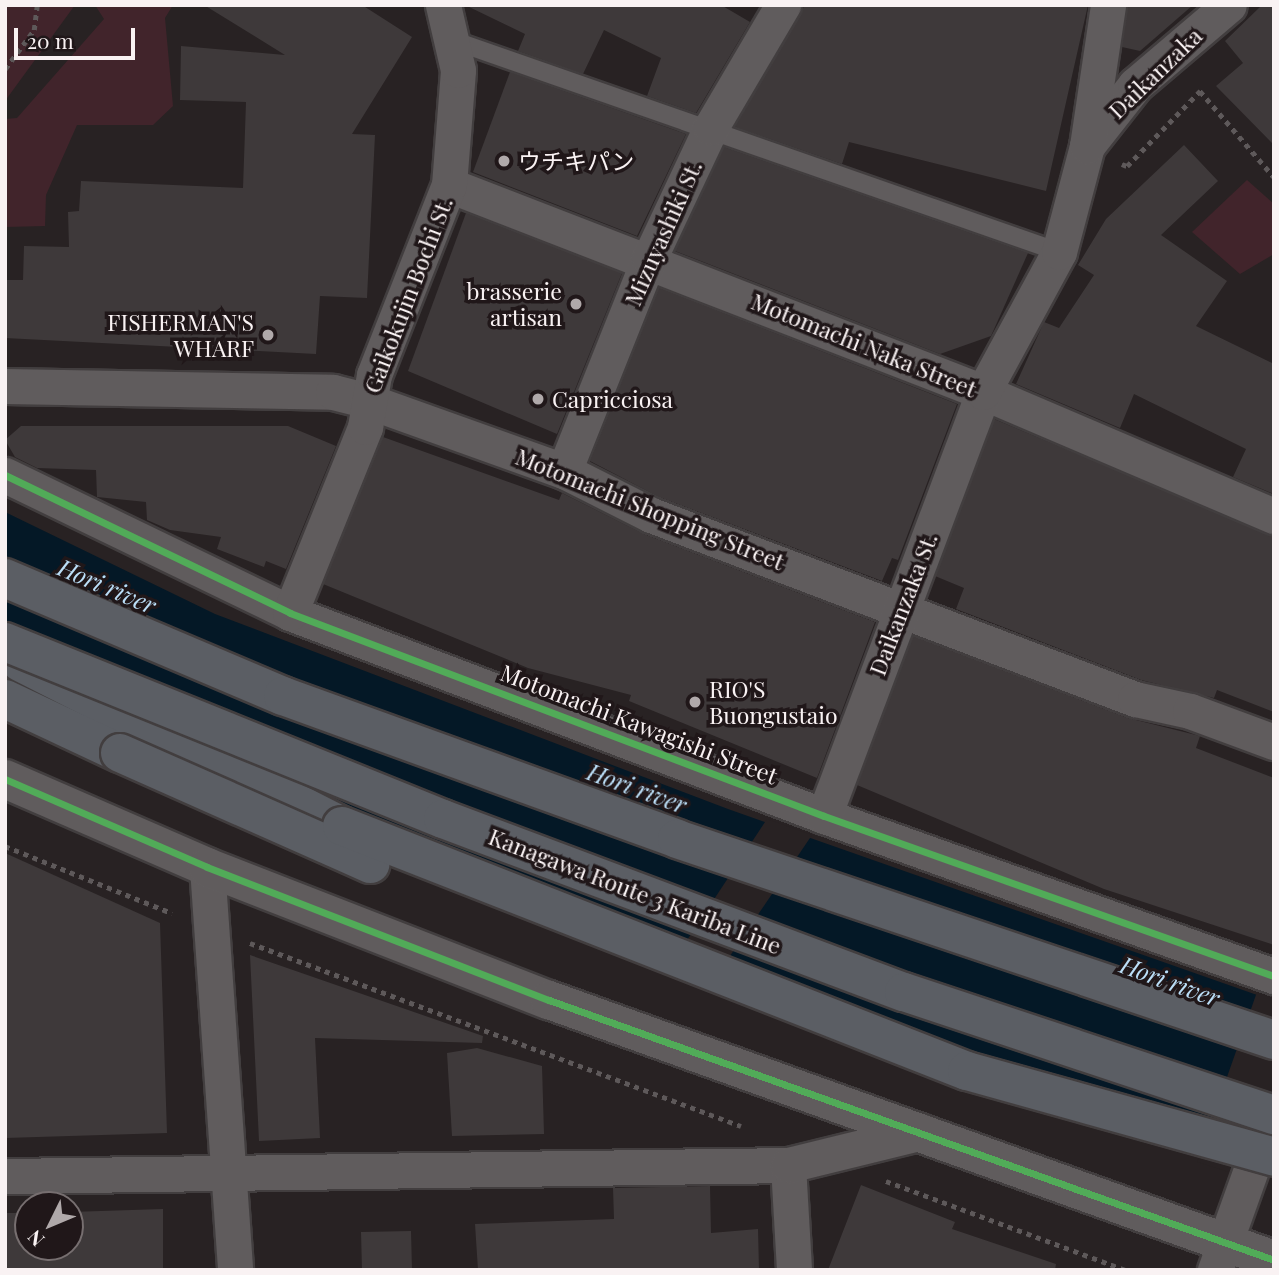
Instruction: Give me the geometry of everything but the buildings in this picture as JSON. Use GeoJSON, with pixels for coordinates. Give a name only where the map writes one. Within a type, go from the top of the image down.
{"type":"FeatureCollection","features":[{"type":"Feature","properties":{"kind":"highway"},"geometry":{"type":"LineString","coordinates":[[5,578],[283,696],[637,825],[1274,1040]]}},
{"type":"Feature","properties":{"kind":"highway","name":"Kanagawa Route 3 Kariba Line"},"geometry":{"type":"LineString","coordinates":[[5,642],[443,819],[904,992],[1274,1115]]}},
{"type":"Feature","properties":{"kind":"highway"},"geometry":{"type":"LineString","coordinates":[[5,654],[342,826],[967,1071],[1260,1168]]}},
{"type":"Feature","properties":{"kind":"highway"},"geometry":{"type":"LineString","coordinates":[[5,699],[347,856],[620,960],[816,1014]]}},
{"type":"Feature","properties":{"kind":"street","name":"Gaikokujin Bochi St."},"geometry":{"type":"LineString","coordinates":[[290,613],[365,427],[368,401],[449,185],[458,70],[443,5]]}},
{"type":"Feature","properties":{"kind":"street","name":"Mizuyashiki St."},"geometry":{"type":"LineString","coordinates":[[564,471],[649,259],[711,127],[783,5]]}},
{"type":"Feature","properties":{"kind":"street","name":"Daikanzaka St."},"geometry":{"type":"LineString","coordinates":[[824,816],[983,392],[1059,252],[1087,146],[1108,5]]}},
{"type":"Feature","properties":{"kind":"street","name":"Daikanzaka"},"geometry":{"type":"LineString","coordinates":[[1087,146],[1135,85],[1229,5]]}},
{"type":"Feature","properties":{"kind":"street","name":"Motomachi Naka Street"},"geometry":{"type":"LineString","coordinates":[[449,185],[649,259],[983,392],[1274,516]]}},
{"type":"Feature","properties":{"kind":"street","name":"Motomachi Shopping Street"},"geometry":{"type":"LineString","coordinates":[[5,386],[333,393],[368,401],[564,471],[651,515],[1135,699],[1190,711],[1274,742]]}},
{"type":"Feature","properties":{"kind":"street","name":"Motomachi Kawagishi Street"},"geometry":{"type":"LineString","coordinates":[[5,475],[290,613],[824,816],[1274,976]]}},
{"type":"Feature","properties":{"kind":"street"},"geometry":{"type":"LineString","coordinates":[[5,779],[207,867],[549,1000],[922,1132],[1219,1258],[1274,1260]]}},
{"type":"Feature","properties":{"kind":"street"},"geometry":{"type":"LineString","coordinates":[[207,867],[231,1173],[235,1270]]}},
{"type":"Feature","properties":{"kind":"street"},"geometry":{"type":"LineString","coordinates":[[1219,1258],[1260,1168],[1274,1106]]}},
{"type":"Feature","properties":{"kind":"street"},"geometry":{"type":"LineString","coordinates":[[5,1176],[788,1165],[922,1132]]}},
{"type":"Feature","properties":{"kind":"street"},"geometry":{"type":"LineString","coordinates":[[788,1165],[794,1270]]}},
{"type":"Feature","properties":{"kind":"lane"},"geometry":{"type":"LineString","coordinates":[[452,40],[711,127],[1059,252]]}},
{"type":"Feature","properties":{"kind":"path"},"geometry":{"type":"LineString","coordinates":[[5,69],[34,30],[37,5]]}},
{"type":"Feature","properties":{"kind":"path"},"geometry":{"type":"LineString","coordinates":[[1146,146],[1200,91],[1274,177]]}},
{"type":"Feature","properties":{"kind":"path"},"geometry":{"type":"LineString","coordinates":[[5,846],[186,919]]}},
{"type":"Feature","properties":{"kind":"path"},"geometry":{"type":"LineString","coordinates":[[237,938],[755,1131]]}},
{"type":"Feature","properties":{"kind":"path"},"geometry":{"type":"LineString","coordinates":[[882,1180],[1125,1270]]}},
{"type":"Feature","properties":{"kind":"shaded area"},"geometry":{"type":"Polygon","coordinates":[[[5,5],[75,5],[5,101],[5,5]]]}},
{"type":"Feature","properties":{"kind":"shaded area"},"geometry":{"type":"Polygon","coordinates":[[[95,5],[173,5],[165,18],[173,106],[153,125],[77,125],[46,195],[45,226],[6,227],[5,234],[5,119],[17,118],[104,19],[95,5]]]}},
{"type":"Feature","properties":{"kind":"shaded area"},"geometry":{"type":"Polygon","coordinates":[[[1247,180],[1274,204],[1274,254],[1240,274],[1192,232],[1247,180]]]}},
{"type":"Feature","properties":{"kind":"water","name":"Hori river"},"geometry":{"type":"Polygon","coordinates":[[[5,512],[215,614],[728,809],[1274,1001],[1274,1183],[720,988],[5,678],[5,512]]]}},
{"type":"Feature","properties":{"kind":"pier"},"geometry":{"type":"Polygon","coordinates":[[[767,819],[812,835],[709,987],[668,969],[767,819]]]}},
{"type":"Feature","properties":{"kind":"pier"},"geometry":{"type":"Polygon","coordinates":[[[1257,992],[1274,998],[1274,1186],[1197,1162],[1257,992]]]}},
{"type":"Feature","properties":{"kind":"cycle path"},"geometry":{"type":"LineString","coordinates":[[5,475],[290,613],[824,816],[1274,976]]}},
{"type":"Feature","properties":{"kind":"cycle path"},"geometry":{"type":"LineString","coordinates":[[5,779],[207,867],[549,1000],[1274,1260]]}},
{"type":"Feature","properties":{"kind":"place","name":"ウチキパン"},"geometry":{"type":"Point","coordinates":[504,161]}},
{"type":"Feature","properties":{"kind":"place","name":"brasserie artisan"},"geometry":{"type":"Point","coordinates":[576,304]}},
{"type":"Feature","properties":{"kind":"place","name":"FISHERMAN'S WHARF"},"geometry":{"type":"Point","coordinates":[268,335]}},
{"type":"Feature","properties":{"kind":"place","name":"Capricciosa"},"geometry":{"type":"Point","coordinates":[538,399]}},
{"type":"Feature","properties":{"kind":"place","name":"RIO'S Buongustaio"},"geometry":{"type":"Point","coordinates":[695,702]}}]}
